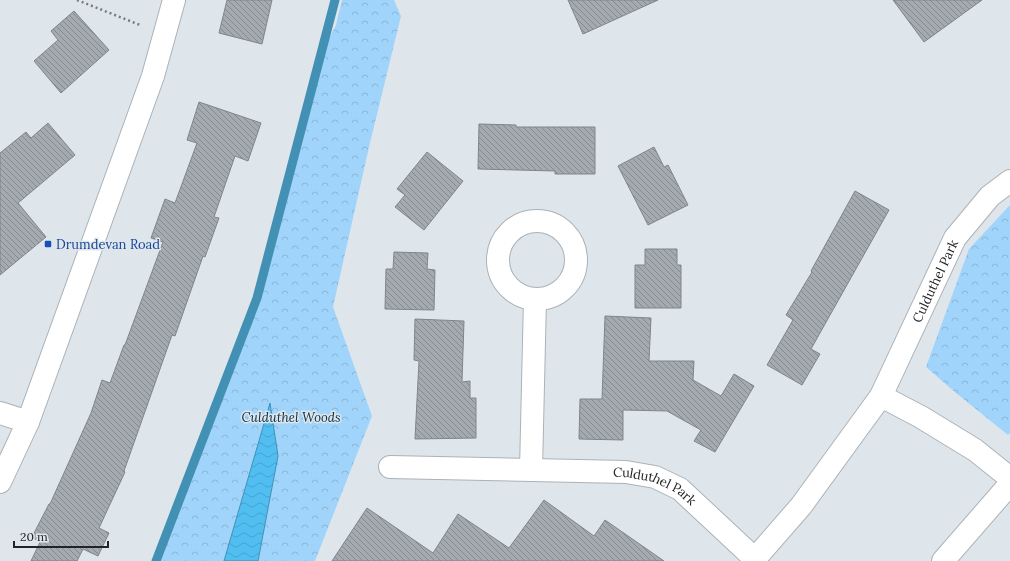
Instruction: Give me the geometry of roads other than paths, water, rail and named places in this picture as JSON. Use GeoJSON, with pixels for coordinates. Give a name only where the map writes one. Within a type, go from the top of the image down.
{"type":"FeatureCollection","features":[{"type":"Feature","properties":{"kind":"street"},"geometry":{"type":"LineString","coordinates":[[0,482],[28,422],[153,76],[174,0]]}},
{"type":"Feature","properties":{"kind":"street","name":"Culduthel Park"},"geometry":{"type":"LineString","coordinates":[[390,467],[626,472],[655,477],[680,489],[754,560],[801,506],[881,396],[955,238],[990,196],[1010,181]]}},
{"type":"Feature","properties":{"kind":"street"},"geometry":{"type":"LineString","coordinates":[[531,470],[535,299]]}},
{"type":"Feature","properties":{"kind":"street"},"geometry":{"type":"LineString","coordinates":[[881,396],[921,417],[975,450],[1010,478]]}},
{"type":"Feature","properties":{"kind":"street"},"geometry":{"type":"LineString","coordinates":[[0,413],[28,422]]}},
{"type":"Feature","properties":{"kind":"street"},"geometry":{"type":"LineString","coordinates":[[943,561],[1010,484]]}},
{"type":"Feature","properties":{"kind":"water"},"geometry":{"type":"Polygon","coordinates":[[[270,403],[278,456],[258,561],[224,561],[270,403]]]}},
{"type":"Feature","properties":{"kind":"waterway"},"geometry":{"type":"LineString","coordinates":[[156,561],[257,298],[335,0]]}},
{"type":"Feature","properties":{"kind":"place","name":"Drumdevan Road"},"geometry":{"type":"Point","coordinates":[48,244]}},
{"type":"Feature","properties":{"kind":"park label","name":"Culduthel Woods"},"geometry":{"type":"Point","coordinates":[291,417]}}]}
